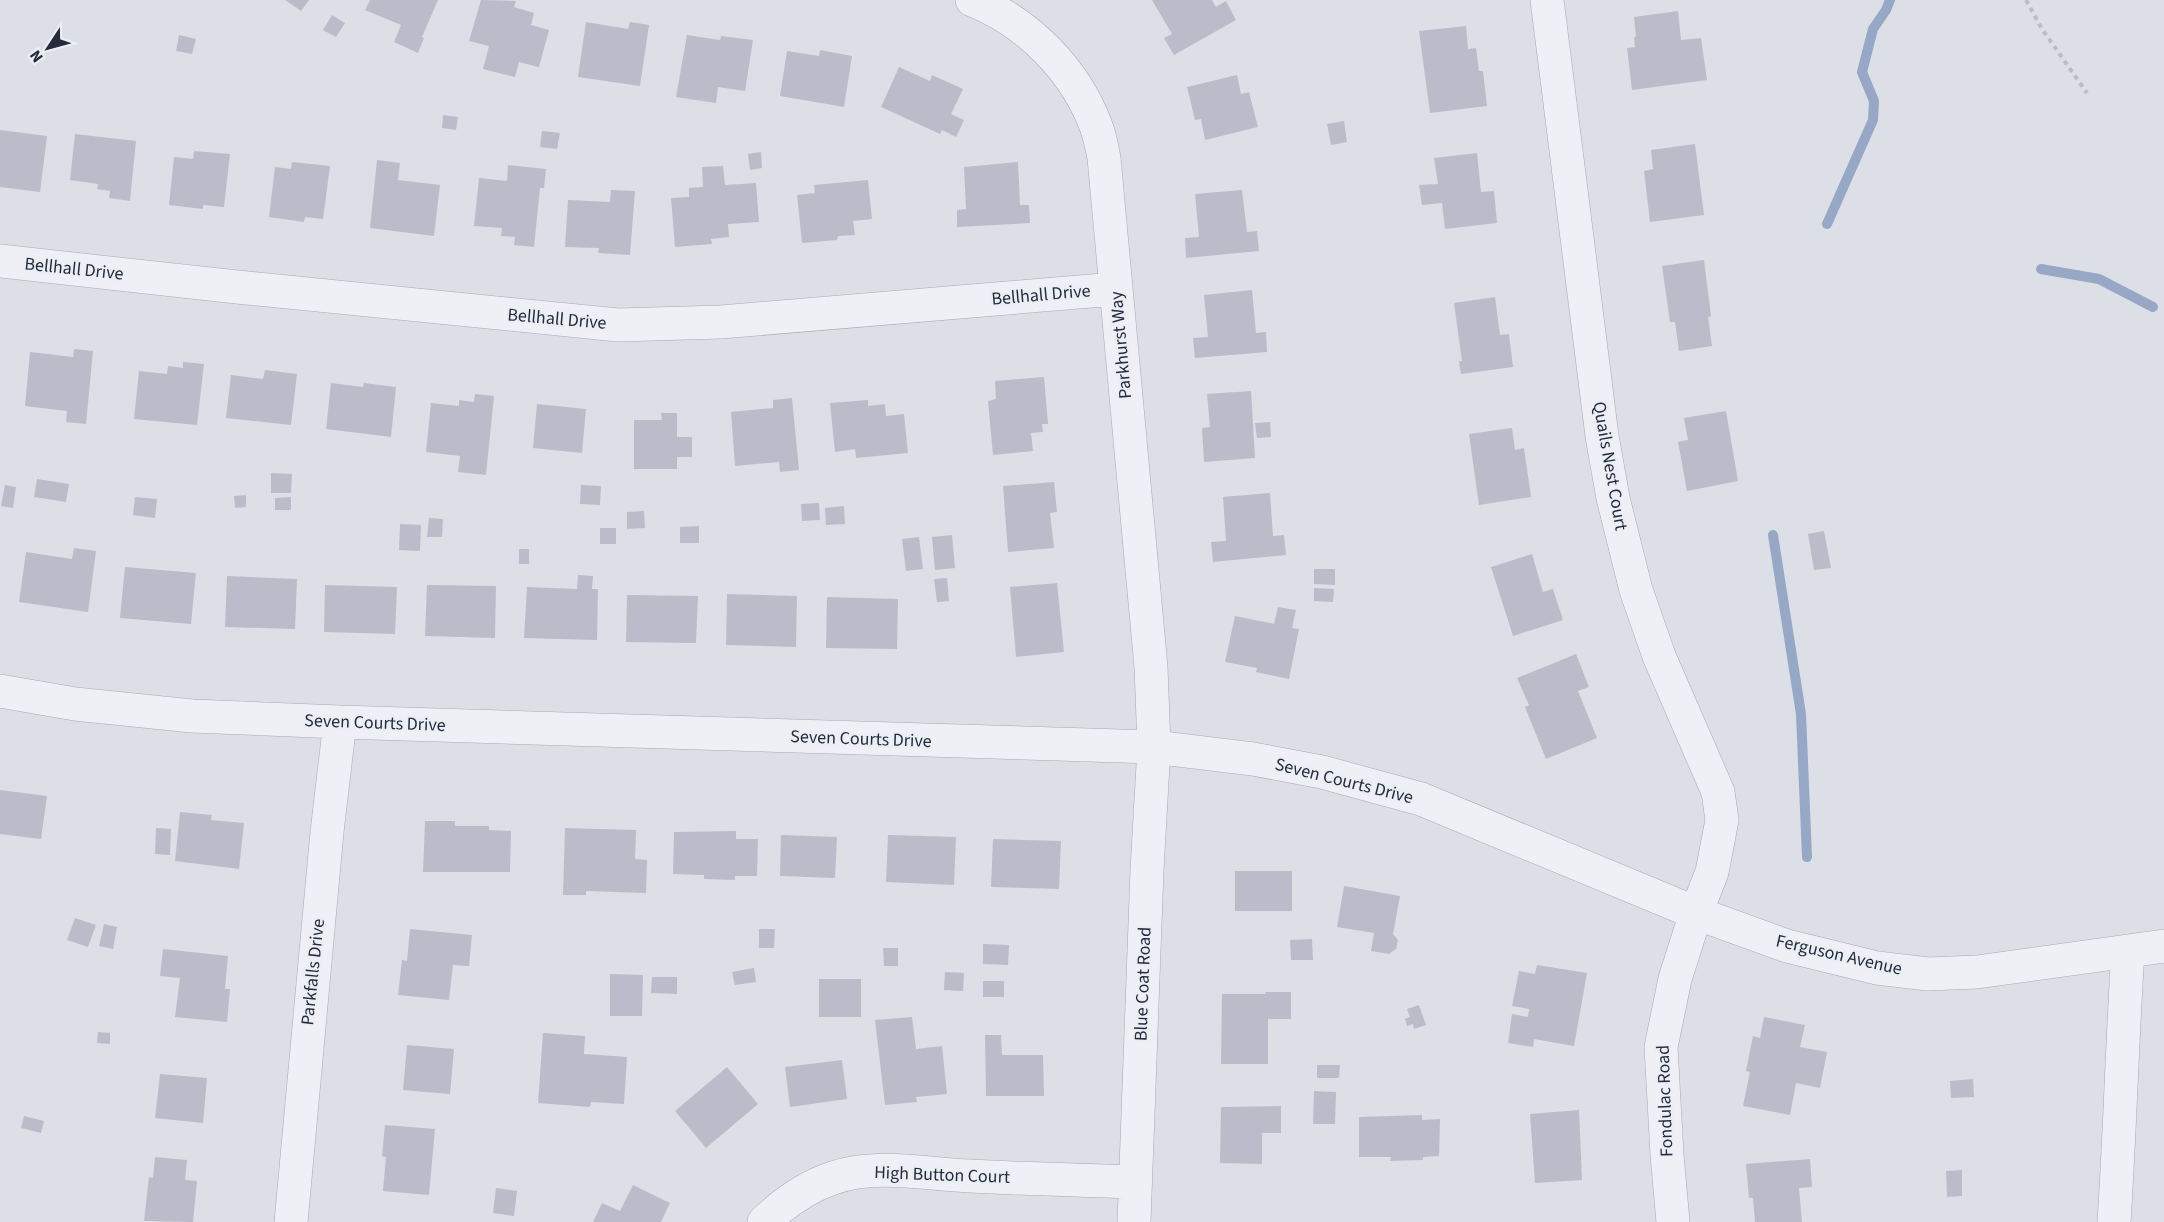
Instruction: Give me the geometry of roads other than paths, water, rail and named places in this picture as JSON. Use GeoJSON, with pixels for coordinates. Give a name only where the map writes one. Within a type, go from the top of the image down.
{"type":"FeatureCollection","features":[{"type":"Feature","properties":{"kind":"street","name":"Parkhurst Way"},"geometry":{"type":"LineString","coordinates":[[972,0],[1019,25],[1047,49],[1085,100],[1097,128],[1104,158],[1151,667],[1154,747]]}},
{"type":"Feature","properties":{"kind":"street","name":"Quails Nest Court"},"geometry":{"type":"LineString","coordinates":[[1547,0],[1602,436],[1613,498],[1640,601],[1659,656],[1718,792],[1722,820],[1718,848],[1712,872],[1696,913]]}},
{"type":"Feature","properties":{"kind":"street","name":"Bellhall Drive"},"geometry":{"type":"LineString","coordinates":[[0,261],[618,325],[721,322],[1115,289]]}},
{"type":"Feature","properties":{"kind":"street","name":"Seven Courts Drive"},"geometry":{"type":"LineString","coordinates":[[0,691],[75,704],[192,716],[1154,747],[1253,759],[1322,772],[1421,800],[1696,913]]}},
{"type":"Feature","properties":{"kind":"street","name":"Parkfalls Drive"},"geometry":{"type":"LineString","coordinates":[[291,1222],[325,855],[340,722]]}},
{"type":"Feature","properties":{"kind":"street","name":"Blue Coat Road"},"geometry":{"type":"LineString","coordinates":[[1134,1222],[1154,747]]}},
{"type":"Feature","properties":{"kind":"street","name":"Ferguson Avenue"},"geometry":{"type":"LineString","coordinates":[[1696,913],[1787,946],[1877,968],[1928,974],[1977,972],[2164,946]]}},
{"type":"Feature","properties":{"kind":"street","name":"Fondulac Road"},"geometry":{"type":"LineString","coordinates":[[1673,1222],[1666,1155],[1661,1047],[1675,979],[1696,913]]}},
{"type":"Feature","properties":{"kind":"street"},"geometry":{"type":"LineString","coordinates":[[2114,1222],[2119,1143],[2120,1061],[2128,952]]}},
{"type":"Feature","properties":{"kind":"street","name":"High Button Court"},"geometry":{"type":"LineString","coordinates":[[764,1222],[807,1189],[834,1177],[858,1173],[889,1171],[1135,1182]]}},
{"type":"Feature","properties":{"kind":"waterway"},"geometry":{"type":"LineString","coordinates":[[1827,224],[1873,120],[1874,101],[1862,72],[1873,29],[1890,0]]}},
{"type":"Feature","properties":{"kind":"waterway"},"geometry":{"type":"LineString","coordinates":[[2041,269],[2099,279],[2153,307]]}},
{"type":"Feature","properties":{"kind":"waterway"},"geometry":{"type":"LineString","coordinates":[[1773,535],[1801,714],[1807,857]]}}]}
